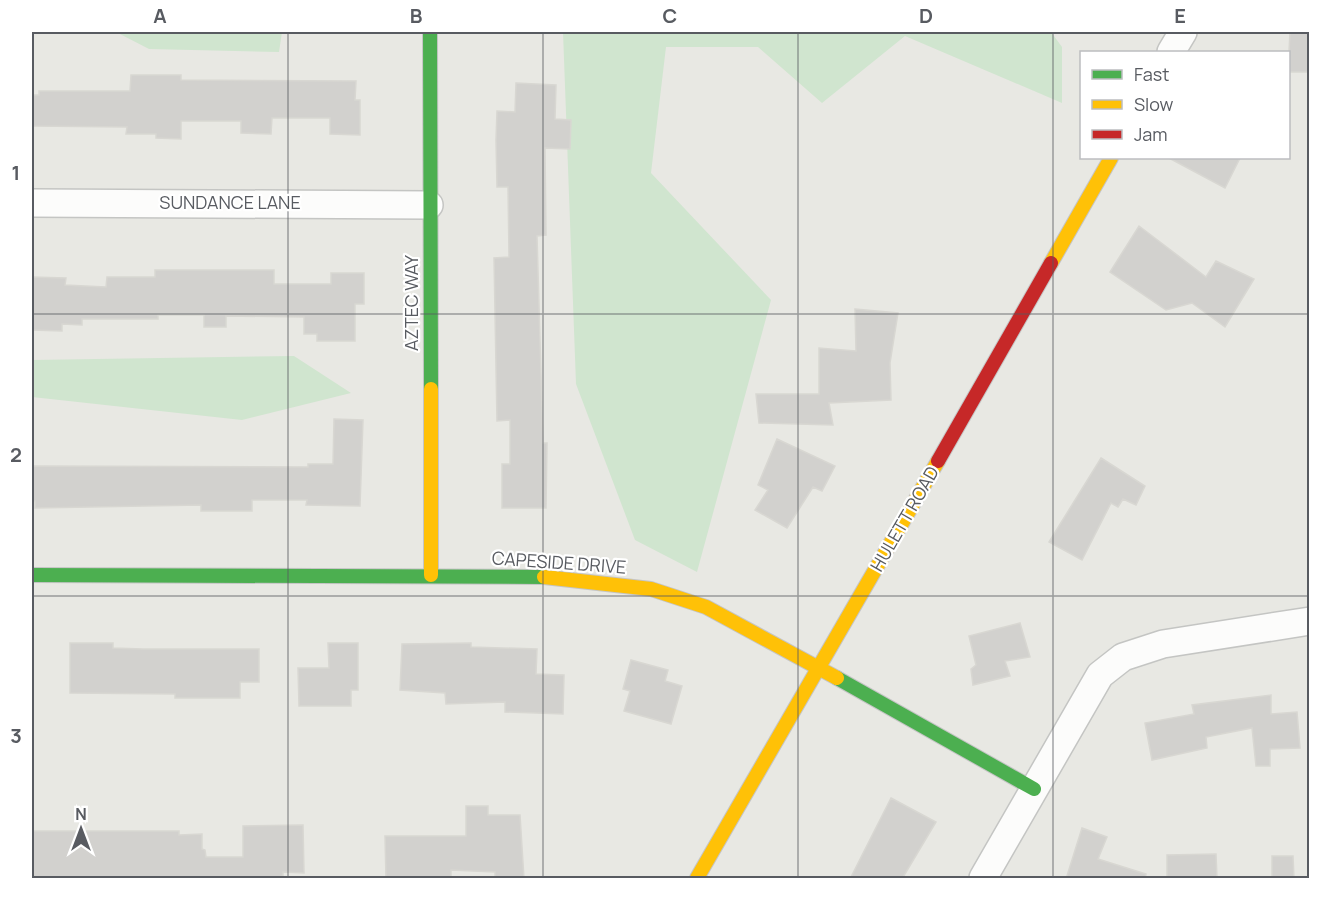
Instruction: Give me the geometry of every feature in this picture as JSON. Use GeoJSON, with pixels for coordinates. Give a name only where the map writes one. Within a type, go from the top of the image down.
{"type":"FeatureCollection","features":[{"type":"Feature","properties":{"kind":"street","name":"AZTEC WAY"},"geometry":{"type":"LineString","coordinates":[[430,32],[431,575]]}},
{"type":"Feature","properties":{"kind":"street"},"geometry":{"type":"LineString","coordinates":[[1172,51],[1183,32]]}},
{"type":"Feature","properties":{"kind":"street","name":"HULETT ROAD"},"geometry":{"type":"LineString","coordinates":[[697,879],[1110,159]]}},
{"type":"Feature","properties":{"kind":"street","name":"SUNDANCE LANE"},"geometry":{"type":"LineString","coordinates":[[32,203],[429,205]]}},
{"type":"Feature","properties":{"kind":"street","name":"CAPESIDE DRIVE"},"geometry":{"type":"LineString","coordinates":[[32,575],[536,576],[651,590],[706,608],[820,667],[1034,789]]}},
{"type":"Feature","properties":{"kind":"street"},"geometry":{"type":"LineString","coordinates":[[983,879],[1100,675],[1123,657],[1163,644],[1310,621]]}},
{"type":"Feature","properties":{"kind":"green space"},"geometry":{"type":"Polygon","coordinates":[[[116,32],[282,32],[279,52],[149,49],[116,32]]]}},
{"type":"Feature","properties":{"kind":"green space"},"geometry":{"type":"Polygon","coordinates":[[[563,32],[1051,32],[1062,47],[1062,103],[905,36],[822,103],[758,47],[666,47],[651,173],[771,300],[697,572],[635,540],[576,384],[563,32]]]}},
{"type":"Feature","properties":{"kind":"green space"},"geometry":{"type":"Polygon","coordinates":[[[294,356],[351,393],[242,420],[32,397],[32,360],[294,356]]]}},
{"type":"Feature","properties":{"kind":"building"},"geometry":{"type":"Polygon","coordinates":[[[1290,32],[1310,32],[1310,72],[1290,72],[1290,32]]]}},
{"type":"Feature","properties":{"kind":"building"},"geometry":{"type":"Polygon","coordinates":[[[131,75],[181,75],[181,80],[356,81],[355,100],[360,100],[360,135],[330,134],[330,118],[272,118],[271,134],[241,133],[241,121],[181,121],[181,139],[156,138],[156,134],[126,134],[127,127],[32,126],[32,95],[39,95],[39,91],[130,91],[131,75]]]}},
{"type":"Feature","properties":{"kind":"building"},"geometry":{"type":"Polygon","coordinates":[[[516,83],[556,85],[555,119],[571,120],[570,149],[545,148],[546,235],[537,236],[543,443],[547,443],[546,508],[502,508],[502,464],[510,464],[510,420],[497,421],[494,258],[509,257],[508,187],[497,187],[496,140],[497,111],[515,112],[516,83]]]}},
{"type":"Feature","properties":{"kind":"building"},"geometry":{"type":"Polygon","coordinates":[[[1171,159],[1240,159],[1225,188],[1171,159]]]}},
{"type":"Feature","properties":{"kind":"building"},"geometry":{"type":"Polygon","coordinates":[[[1139,226],[1206,277],[1216,261],[1254,279],[1225,327],[1192,303],[1166,310],[1110,272],[1139,226]]]}},
{"type":"Feature","properties":{"kind":"building"},"geometry":{"type":"Polygon","coordinates":[[[155,270],[274,270],[274,284],[331,284],[331,273],[364,273],[364,304],[355,304],[355,341],[317,341],[317,334],[304,334],[304,317],[226,316],[226,327],[204,327],[204,315],[158,315],[158,319],[82,319],[82,325],[62,324],[62,331],[32,330],[32,277],[66,278],[65,285],[106,287],[107,277],[155,277],[155,270]]]}},
{"type":"Feature","properties":{"kind":"building"},"geometry":{"type":"Polygon","coordinates":[[[855,309],[898,313],[890,363],[891,400],[829,403],[833,425],[759,423],[756,394],[819,394],[819,348],[856,351],[855,309]]]}},
{"type":"Feature","properties":{"kind":"building"},"geometry":{"type":"Polygon","coordinates":[[[334,419],[363,420],[360,506],[306,505],[307,500],[252,500],[252,511],[201,511],[201,505],[35,508],[35,501],[32,501],[32,466],[308,467],[308,464],[333,464],[334,419]]]}},
{"type":"Feature","properties":{"kind":"building"},"geometry":{"type":"Polygon","coordinates":[[[777,439],[835,466],[822,491],[813,487],[787,528],[755,510],[768,490],[758,485],[777,439]]]}},
{"type":"Feature","properties":{"kind":"building"},"geometry":{"type":"Polygon","coordinates":[[[1101,458],[1145,486],[1136,505],[1123,499],[1118,507],[1111,503],[1082,560],[1049,542],[1101,458]]]}},
{"type":"Feature","properties":{"kind":"building"},"geometry":{"type":"Polygon","coordinates":[[[1020,623],[1030,657],[1005,661],[1010,676],[973,685],[971,669],[976,665],[969,636],[1020,623]]]}},
{"type":"Feature","properties":{"kind":"building"},"geometry":{"type":"Polygon","coordinates":[[[70,643],[113,643],[113,648],[143,649],[259,649],[259,682],[240,682],[240,698],[175,698],[175,694],[70,693],[70,643]]]}},
{"type":"Feature","properties":{"kind":"building"},"geometry":{"type":"Polygon","coordinates":[[[328,643],[358,643],[358,690],[351,690],[351,706],[299,706],[298,668],[329,668],[328,643]]]}},
{"type":"Feature","properties":{"kind":"building"},"geometry":{"type":"Polygon","coordinates":[[[471,643],[471,647],[537,649],[536,674],[564,675],[563,714],[505,712],[505,702],[446,704],[445,693],[400,690],[402,644],[471,643]]]}},
{"type":"Feature","properties":{"kind":"building"},"geometry":{"type":"Polygon","coordinates":[[[631,660],[668,670],[665,681],[682,686],[671,724],[624,711],[630,691],[623,689],[631,660]]]}},
{"type":"Feature","properties":{"kind":"building"},"geometry":{"type":"Polygon","coordinates":[[[1271,695],[1271,714],[1297,712],[1300,748],[1270,749],[1270,766],[1256,766],[1252,728],[1206,737],[1207,748],[1152,760],[1145,723],[1194,714],[1192,705],[1271,695]]]}},
{"type":"Feature","properties":{"kind":"building"},"geometry":{"type":"Polygon","coordinates":[[[891,798],[936,822],[902,879],[850,879],[891,798]]]}},
{"type":"Feature","properties":{"kind":"building"},"geometry":{"type":"Polygon","coordinates":[[[466,806],[488,806],[488,815],[520,815],[524,879],[495,879],[495,872],[451,870],[451,879],[386,879],[385,836],[466,836],[466,806]]]}},
{"type":"Feature","properties":{"kind":"building"},"geometry":{"type":"Polygon","coordinates":[[[303,825],[304,873],[283,872],[283,876],[271,879],[32,879],[32,831],[179,831],[179,835],[202,834],[202,849],[205,850],[206,857],[243,857],[243,826],[303,825]]]}},
{"type":"Feature","properties":{"kind":"building"},"geometry":{"type":"Polygon","coordinates":[[[1082,828],[1107,837],[1098,859],[1146,874],[1145,879],[1066,879],[1082,828]]]}},
{"type":"Feature","properties":{"kind":"building"},"geometry":{"type":"Polygon","coordinates":[[[1216,854],[1217,879],[1167,879],[1167,855],[1216,854]]]}},
{"type":"Feature","properties":{"kind":"building"},"geometry":{"type":"Polygon","coordinates":[[[1272,856],[1293,856],[1294,879],[1272,879],[1272,856]]]}},
{"type":"Feature","properties":{"kind":"traffic: fast"},"geometry":{"type":"LineString","coordinates":[[430,32],[431,389]]}},
{"type":"Feature","properties":{"kind":"traffic: fast"},"geometry":{"type":"LineString","coordinates":[[32,575],[544,577]]}},
{"type":"Feature","properties":{"kind":"traffic: fast"},"geometry":{"type":"LineString","coordinates":[[837,678],[1034,789]]}},
{"type":"Feature","properties":{"kind":"traffic: slow"},"geometry":{"type":"LineString","coordinates":[[1051,263],[1110,159]]}},
{"type":"Feature","properties":{"kind":"traffic: slow"},"geometry":{"type":"LineString","coordinates":[[431,389],[431,575]]}},
{"type":"Feature","properties":{"kind":"traffic: slow"},"geometry":{"type":"LineString","coordinates":[[697,878],[938,461]]}},
{"type":"Feature","properties":{"kind":"traffic: slow"},"geometry":{"type":"LineString","coordinates":[[544,577],[651,589],[706,607],[837,678]]}},
{"type":"Feature","properties":{"kind":"traffic: jam"},"geometry":{"type":"LineString","coordinates":[[938,461],[1051,263]]}}]}
